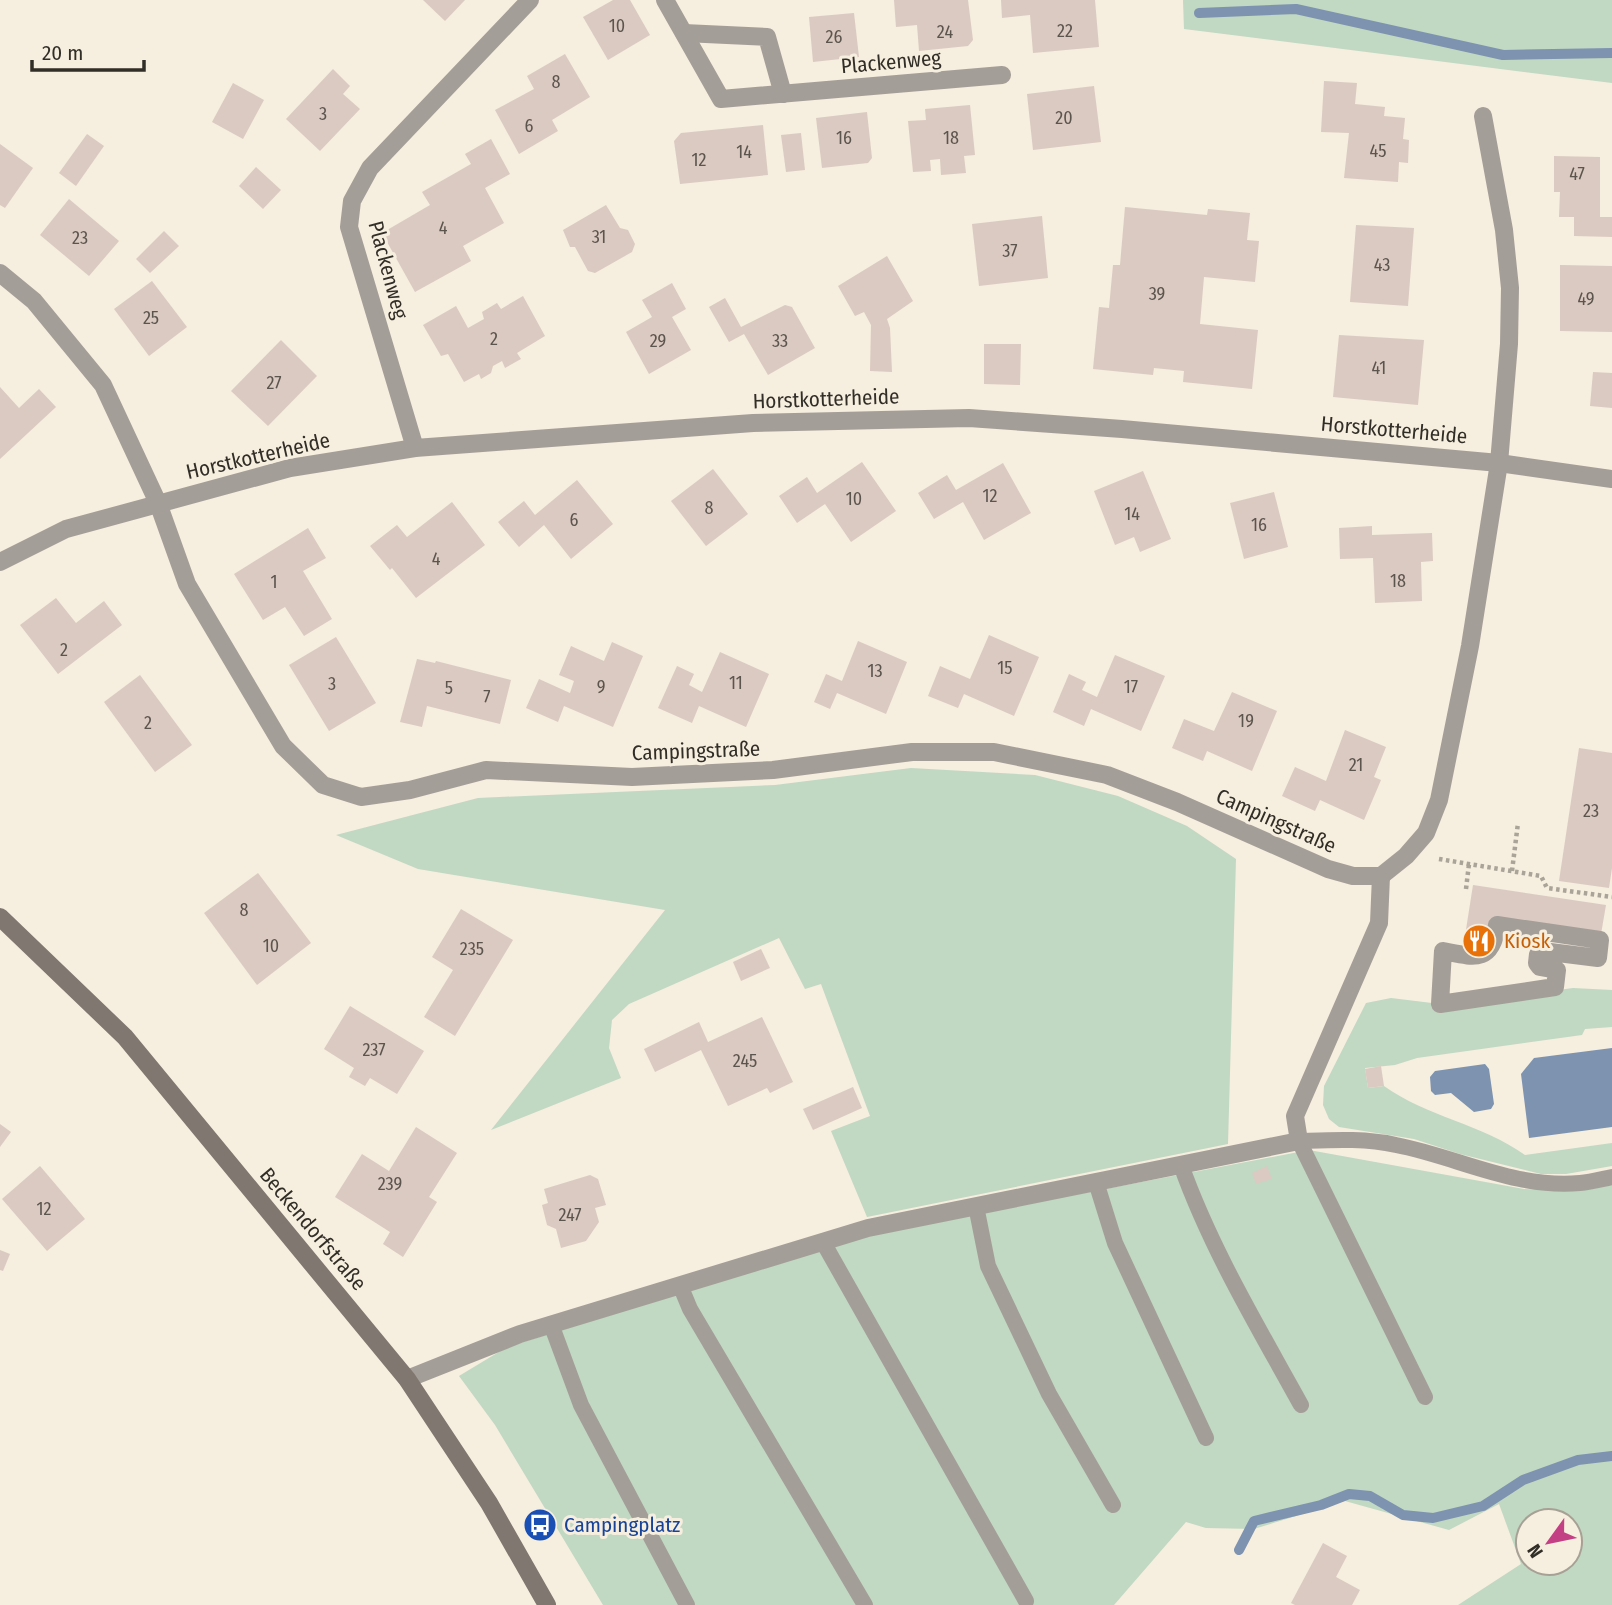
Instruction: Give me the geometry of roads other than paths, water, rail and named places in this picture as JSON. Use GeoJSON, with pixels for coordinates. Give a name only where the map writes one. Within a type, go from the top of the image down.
{"type":"FeatureCollection","features":[{"type":"Feature","properties":{"kind":"street","name":"Plackenweg"},"geometry":{"type":"LineString","coordinates":[[415,448],[349,227],[352,201],[370,169],[530,0]]}},
{"type":"Feature","properties":{"kind":"street","name":"Plackenweg"},"geometry":{"type":"LineString","coordinates":[[665,0],[721,99],[1002,75]]}},
{"type":"Feature","properties":{"kind":"street"},"geometry":{"type":"LineString","coordinates":[[684,33],[767,37],[783,94]]}},
{"type":"Feature","properties":{"kind":"street"},"geometry":{"type":"LineString","coordinates":[[407,1379],[520,1334],[868,1228],[1299,1141],[1295,1116],[1379,923],[1381,876],[1426,833],[1439,800],[1470,646],[1499,463],[1509,344],[1510,288],[1504,230],[1483,116]]}},
{"type":"Feature","properties":{"kind":"street"},"geometry":{"type":"LineString","coordinates":[[0,273],[34,301],[103,385],[158,503]]}},
{"type":"Feature","properties":{"kind":"street","name":"Horstkotterheide"},"geometry":{"type":"LineString","coordinates":[[0,562],[65,528],[290,468],[415,448],[753,423],[969,418],[1499,463],[1612,479]]}},
{"type":"Feature","properties":{"kind":"street","name":"Campingstraße"},"geometry":{"type":"LineString","coordinates":[[158,503],[187,584],[283,746],[323,785],[361,797],[410,790],[486,770],[632,777],[773,771],[912,751],[994,752],[1107,775],[1177,802],[1328,869],[1353,876],[1381,876]]}},
{"type":"Feature","properties":{"kind":"street","name":"Beckendorfstraße"},"geometry":{"type":"LineString","coordinates":[[0,917],[125,1037],[407,1379],[489,1503],[547,1605]]}},
{"type":"Feature","properties":{"kind":"street"},"geometry":{"type":"LineString","coordinates":[[1497,925],[1600,940],[1598,958],[1542,951],[1538,954],[1537,963],[1540,967],[1557,970],[1555,987],[1440,1004],[1443,951],[1472,957],[1486,953],[1495,940],[1497,925]]}},
{"type":"Feature","properties":{"kind":"lane"},"geometry":{"type":"LineString","coordinates":[[1424,1397],[1299,1141],[1355,1139],[1397,1145],[1502,1176],[1543,1183],[1581,1183],[1612,1177]]}},
{"type":"Feature","properties":{"kind":"lane"},"geometry":{"type":"LineString","coordinates":[[1181,1165],[1194,1200],[1238,1289],[1301,1405]]}},
{"type":"Feature","properties":{"kind":"lane"},"geometry":{"type":"LineString","coordinates":[[1096,1182],[1115,1243],[1206,1438]]}},
{"type":"Feature","properties":{"kind":"lane"},"geometry":{"type":"LineString","coordinates":[[976,1206],[988,1266],[1049,1394],[1114,1505]]}},
{"type":"Feature","properties":{"kind":"lane"},"geometry":{"type":"LineString","coordinates":[[822,1242],[1026,1601]]}},
{"type":"Feature","properties":{"kind":"lane"},"geometry":{"type":"LineString","coordinates":[[680,1285],[690,1309],[865,1605]]}},
{"type":"Feature","properties":{"kind":"lane"},"geometry":{"type":"LineString","coordinates":[[551,1324],[582,1405],[687,1605]]}},
{"type":"Feature","properties":{"kind":"water"},"geometry":{"type":"Polygon","coordinates":[[[1612,1048],[1612,1127],[1529,1138],[1521,1074],[1534,1058],[1612,1048]]]}},
{"type":"Feature","properties":{"kind":"water"},"geometry":{"type":"Polygon","coordinates":[[[1485,1064],[1489,1069],[1494,1104],[1491,1109],[1474,1112],[1451,1093],[1435,1095],[1431,1091],[1430,1077],[1435,1071],[1485,1064]]]}},
{"type":"Feature","properties":{"kind":"waterway"},"geometry":{"type":"LineString","coordinates":[[1199,13],[1296,9],[1503,55],[1612,53]]}},
{"type":"Feature","properties":{"kind":"waterway"},"geometry":{"type":"LineString","coordinates":[[1239,1550],[1254,1521],[1321,1505],[1349,1494],[1370,1496],[1403,1515],[1433,1518],[1483,1506],[1523,1480],[1578,1460],[1612,1456]]}},
{"type":"Feature","properties":{"kind":"place","name":"Kiosk"},"geometry":{"type":"Point","coordinates":[1479,941]}},
{"type":"Feature","properties":{"kind":"place","name":"Campingplatz"},"geometry":{"type":"Point","coordinates":[540,1525]}}]}
